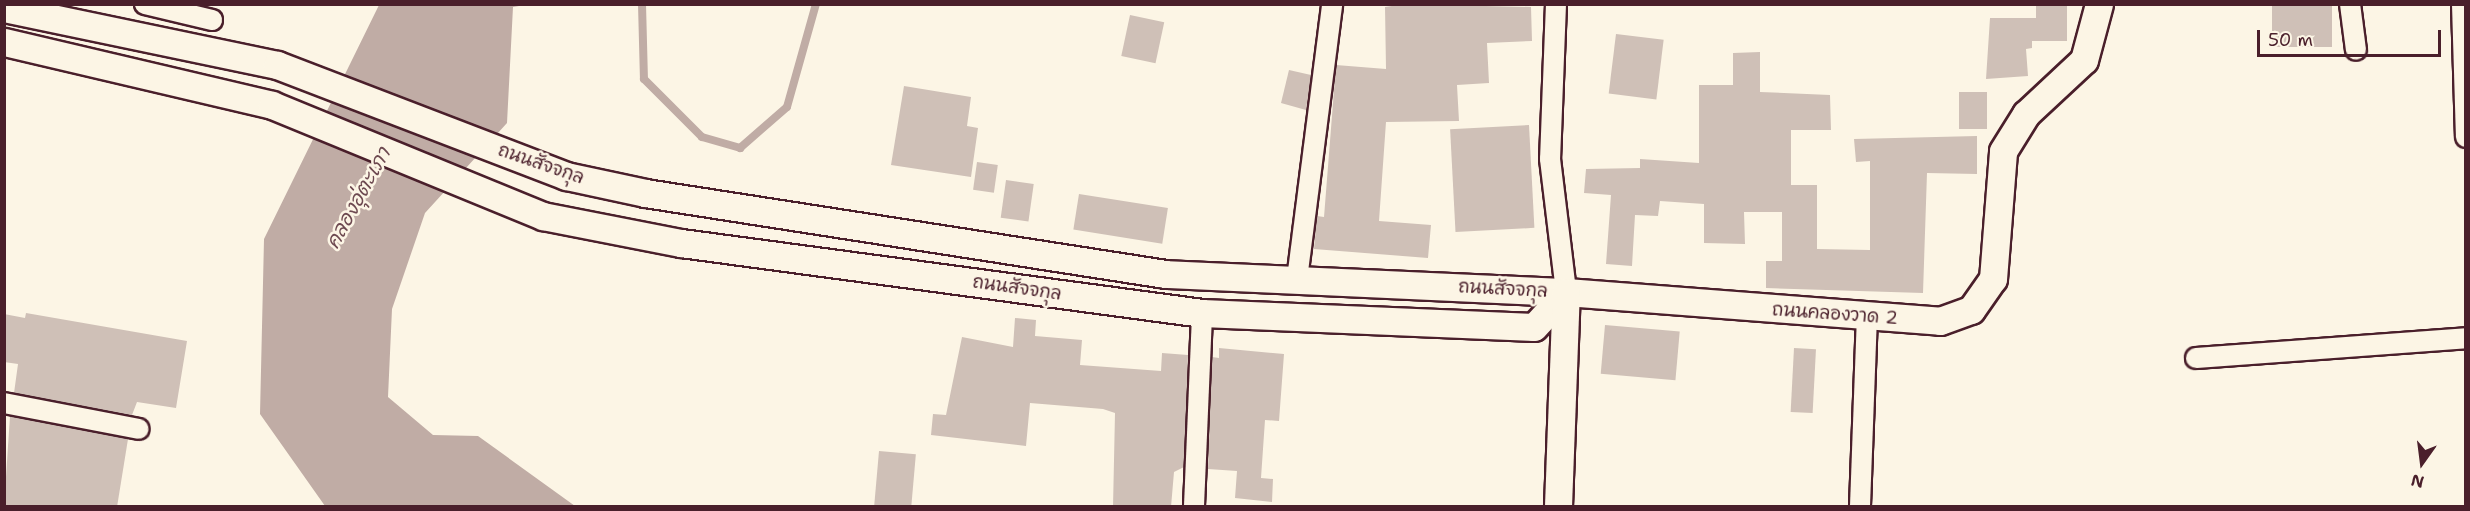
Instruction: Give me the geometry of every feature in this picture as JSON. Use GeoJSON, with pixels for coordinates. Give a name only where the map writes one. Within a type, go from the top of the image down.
{"type":"FeatureCollection","features":[{"type":"Feature","properties":{"kind":"street"},"geometry":{"type":"LineString","coordinates":[[145,4],[212,20]]}},
{"type":"Feature","properties":{"kind":"street"},"geometry":{"type":"LineString","coordinates":[[1297,279],[1332,4]]}},
{"type":"Feature","properties":{"kind":"street"},"geometry":{"type":"LineString","coordinates":[[1556,4],[1550,159],[1566,292],[1558,507]]}},
{"type":"Feature","properties":{"kind":"street","name":"ถนนคลองวาด 2"},"geometry":{"type":"LineString","coordinates":[[1566,292],[1940,321],[1971,310],[1993,279],[2002,152],[2026,114],[2084,60],[2098,4]]}},
{"type":"Feature","properties":{"kind":"street"},"geometry":{"type":"LineString","coordinates":[[2350,4],[2356,50]]}},
{"type":"Feature","properties":{"kind":"street"},"geometry":{"type":"LineString","coordinates":[[2462,4],[2466,137]]}},
{"type":"Feature","properties":{"kind":"street","name":"ถนนสัจจกุล"},"geometry":{"type":"LineString","coordinates":[[4,8],[277,65],[566,176],[1165,274],[1566,292]]}},
{"type":"Feature","properties":{"kind":"street","name":"ถนนสัจจกุล"},"geometry":{"type":"LineString","coordinates":[[4,42],[272,105],[543,216],[681,243],[1202,313],[1534,327],[1566,292]]}},
{"type":"Feature","properties":{"kind":"street"},"geometry":{"type":"LineString","coordinates":[[1194,507],[1202,313]]}},
{"type":"Feature","properties":{"kind":"street"},"geometry":{"type":"LineString","coordinates":[[1860,507],[1867,317]]}},
{"type":"Feature","properties":{"kind":"street"},"geometry":{"type":"LineString","coordinates":[[2196,358],[2466,338]]}},
{"type":"Feature","properties":{"kind":"street"},"geometry":{"type":"LineString","coordinates":[[4,404],[139,429]]}},
{"type":"Feature","properties":{"kind":"water","name":"คลองอุ่ตะเภา"},"geometry":{"type":"Polygon","coordinates":[[[379,5],[525,5],[513,7],[507,123],[425,213],[392,309],[388,397],[433,435],[478,436],[575,506],[325,506],[260,414],[264,239],[379,5]]]}},
{"type":"Feature","properties":{"kind":"building"},"geometry":{"type":"Polygon","coordinates":[[[1405,4],[1531,7],[1532,41],[1487,43],[1489,83],[1457,85],[1459,121],[1386,122],[1379,221],[1431,225],[1428,258],[1314,249],[1317,216],[1324,217],[1336,65],[1386,69],[1385,7],[1405,4]]]}},
{"type":"Feature","properties":{"kind":"building"},"geometry":{"type":"Polygon","coordinates":[[[2036,4],[2067,4],[2067,41],[2032,41],[2032,48],[2026,49],[2028,76],[1986,79],[1990,18],[2036,18],[2036,4]]]}},
{"type":"Feature","properties":{"kind":"building"},"geometry":{"type":"Polygon","coordinates":[[[2272,4],[2332,4],[2332,47],[2272,47],[2272,4]]]}},
{"type":"Feature","properties":{"kind":"building"},"geometry":{"type":"Polygon","coordinates":[[[1130,15],[1164,22],[1156,63],[1121,56],[1130,15]]]}},
{"type":"Feature","properties":{"kind":"building"},"geometry":{"type":"Polygon","coordinates":[[[1616,34],[1664,40],[1656,99],[1609,94],[1616,34]]]}},
{"type":"Feature","properties":{"kind":"building"},"geometry":{"type":"Polygon","coordinates":[[[1760,52],[1760,92],[1830,95],[1831,130],[1791,130],[1791,185],[1817,185],[1817,249],[1870,250],[1870,161],[1856,162],[1854,139],[1977,136],[1977,174],[1927,173],[1923,293],[1766,288],[1766,261],[1782,261],[1782,212],[1744,212],[1745,244],[1704,243],[1704,204],[1660,201],[1658,216],[1635,215],[1632,266],[1606,264],[1611,195],[1584,193],[1586,169],[1640,168],[1640,159],[1699,163],[1699,85],[1733,85],[1733,53],[1760,52]]]}},
{"type":"Feature","properties":{"kind":"building"},"geometry":{"type":"Polygon","coordinates":[[[1289,70],[1311,75],[1306,110],[1281,103],[1289,70]]]}},
{"type":"Feature","properties":{"kind":"building"},"geometry":{"type":"Polygon","coordinates":[[[904,86],[971,97],[967,126],[978,128],[971,177],[891,165],[904,86]]]}},
{"type":"Feature","properties":{"kind":"building"},"geometry":{"type":"Polygon","coordinates":[[[1959,92],[1987,92],[1987,129],[1959,129],[1959,92]]]}},
{"type":"Feature","properties":{"kind":"building"},"geometry":{"type":"Polygon","coordinates":[[[1529,125],[1534,228],[1455,232],[1450,129],[1529,125]]]}},
{"type":"Feature","properties":{"kind":"building"},"geometry":{"type":"Polygon","coordinates":[[[977,162],[998,165],[994,193],[973,190],[977,162]]]}},
{"type":"Feature","properties":{"kind":"building"},"geometry":{"type":"Polygon","coordinates":[[[1006,180],[1034,184],[1028,222],[1001,218],[1006,180]]]}},
{"type":"Feature","properties":{"kind":"building"},"geometry":{"type":"Polygon","coordinates":[[[1079,194],[1168,208],[1162,244],[1073,230],[1079,194]]]}},
{"type":"Feature","properties":{"kind":"building"},"geometry":{"type":"Polygon","coordinates":[[[26,313],[187,341],[176,408],[137,402],[132,415],[14,393],[18,364],[4,362],[4,314],[25,318],[26,313]]]}},
{"type":"Feature","properties":{"kind":"building"},"geometry":{"type":"Polygon","coordinates":[[[1015,318],[1036,320],[1035,336],[1082,340],[1080,365],[1161,371],[1162,353],[1188,355],[1184,467],[1174,472],[1171,507],[1113,507],[1115,413],[1103,409],[1030,403],[1026,446],[931,435],[933,414],[946,415],[962,337],[1013,347],[1015,318]]]}},
{"type":"Feature","properties":{"kind":"building"},"geometry":{"type":"Polygon","coordinates":[[[1605,325],[1680,332],[1675,380],[1601,374],[1605,325]]]}},
{"type":"Feature","properties":{"kind":"building"},"geometry":{"type":"Polygon","coordinates":[[[1219,348],[1284,354],[1279,421],[1265,420],[1261,478],[1273,479],[1272,502],[1235,498],[1237,471],[1208,469],[1212,357],[1219,358],[1219,348]]]}},
{"type":"Feature","properties":{"kind":"building"},"geometry":{"type":"Polygon","coordinates":[[[1794,348],[1816,349],[1813,413],[1791,412],[1794,348]]]}},
{"type":"Feature","properties":{"kind":"building"},"geometry":{"type":"Polygon","coordinates":[[[10,416],[128,439],[117,507],[4,507],[10,416]]]}},
{"type":"Feature","properties":{"kind":"building"},"geometry":{"type":"Polygon","coordinates":[[[879,451],[916,454],[911,506],[874,506],[879,451]]]}},
{"type":"Feature","properties":{"kind":"waterway"},"geometry":{"type":"LineString","coordinates":[[642,4],[644,79],[702,137],[740,148],[787,107],[816,4]]}}]}
